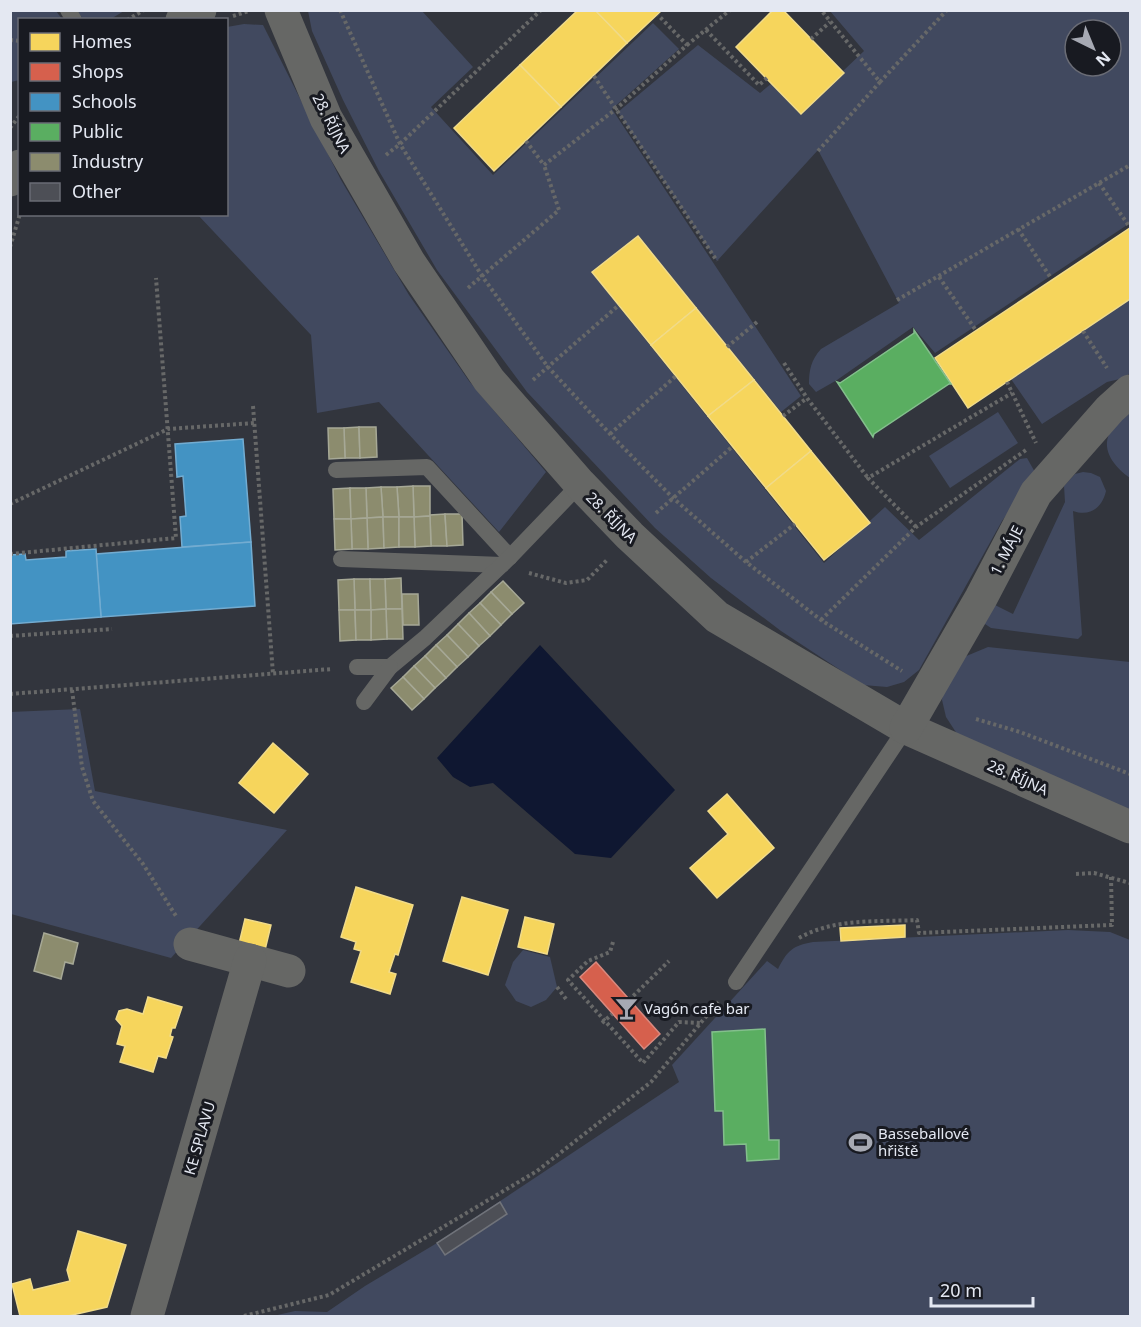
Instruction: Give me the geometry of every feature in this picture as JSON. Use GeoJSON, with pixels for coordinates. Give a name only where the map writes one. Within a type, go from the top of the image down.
{"type":"FeatureCollection","features":[{"type":"Feature","properties":{"kind":"street"},"geometry":{"type":"LineString","coordinates":[[186,18],[200,10]]}},
{"type":"Feature","properties":{"kind":"street","name":"28. ŘÍJNA"},"geometry":{"type":"LineString","coordinates":[[281,10],[326,118],[409,262],[489,381],[580,484],[630,536],[717,617],[1131,827]]}},
{"type":"Feature","properties":{"kind":"street","name":"1. MÁJE"},"geometry":{"type":"LineString","coordinates":[[913,715],[981,598],[1036,493],[1110,409],[1128,393]]}},
{"type":"Feature","properties":{"kind":"street"},"geometry":{"type":"LineString","coordinates":[[190,944],[289,971]]}},
{"type":"Feature","properties":{"kind":"street","name":"KE SPLAVU"},"geometry":{"type":"LineString","coordinates":[[147,1317],[250,960]]}},
{"type":"Feature","properties":{"kind":"lane"},"geometry":{"type":"LineString","coordinates":[[336,470],[427,467],[506,561]]}},
{"type":"Feature","properties":{"kind":"lane"},"geometry":{"type":"LineString","coordinates":[[364,702],[390,667],[506,561],[580,484]]}},
{"type":"Feature","properties":{"kind":"lane"},"geometry":{"type":"LineString","coordinates":[[341,559],[506,561]]}},
{"type":"Feature","properties":{"kind":"lane"},"geometry":{"type":"LineString","coordinates":[[357,668],[390,667]]}},
{"type":"Feature","properties":{"kind":"lane"},"geometry":{"type":"LineString","coordinates":[[736,982],[913,715]]}},
{"type":"Feature","properties":{"kind":"path"},"geometry":{"type":"LineString","coordinates":[[130,18],[144,10]]}},
{"type":"Feature","properties":{"kind":"path"},"geometry":{"type":"LineString","coordinates":[[340,10],[400,144],[482,276],[548,367],[674,498],[746,562],[821,620],[908,675],[913,715]]}},
{"type":"Feature","properties":{"kind":"path"},"geometry":{"type":"LineString","coordinates":[[359,174],[400,144],[541,10]]}},
{"type":"Feature","properties":{"kind":"path"},"geometry":{"type":"LineString","coordinates":[[544,165],[616,109],[730,10]]}},
{"type":"Feature","properties":{"kind":"path"},"geometry":{"type":"LineString","coordinates":[[821,10],[880,82]]}},
{"type":"Feature","properties":{"kind":"path"},"geometry":{"type":"LineString","coordinates":[[818,151],[947,10]]}},
{"type":"Feature","properties":{"kind":"path"},"geometry":{"type":"LineString","coordinates":[[658,15],[687,45]]}},
{"type":"Feature","properties":{"kind":"path"},"geometry":{"type":"LineString","coordinates":[[811,39],[830,22]]}},
{"type":"Feature","properties":{"kind":"path"},"geometry":{"type":"LineString","coordinates":[[706,30],[759,85],[767,78]]}},
{"type":"Feature","properties":{"kind":"path"},"geometry":{"type":"LineString","coordinates":[[594,76],[717,261]]}},
{"type":"Feature","properties":{"kind":"path"},"geometry":{"type":"LineString","coordinates":[[442,311],[559,210],[544,165],[526,141]]}},
{"type":"Feature","properties":{"kind":"path"},"geometry":{"type":"LineString","coordinates":[[897,300],[1131,165]]}},
{"type":"Feature","properties":{"kind":"path"},"geometry":{"type":"LineString","coordinates":[[1099,183],[1129,226]]}},
{"type":"Feature","properties":{"kind":"path"},"geometry":{"type":"LineString","coordinates":[[10,247],[19,216]]}},
{"type":"Feature","properties":{"kind":"path"},"geometry":{"type":"LineString","coordinates":[[1018,229],[1051,278]]}},
{"type":"Feature","properties":{"kind":"path"},"geometry":{"type":"LineString","coordinates":[[939,277],[975,329]]}},
{"type":"Feature","properties":{"kind":"path"},"geometry":{"type":"LineString","coordinates":[[10,554],[176,538],[156,278]]}},
{"type":"Feature","properties":{"kind":"path"},"geometry":{"type":"LineString","coordinates":[[507,403],[619,305]]}},
{"type":"Feature","properties":{"kind":"path"},"geometry":{"type":"LineString","coordinates":[[727,346],[757,322]]}},
{"type":"Feature","properties":{"kind":"path"},"geometry":{"type":"LineString","coordinates":[[1083,331],[1128,393]]}},
{"type":"Feature","properties":{"kind":"path"},"geometry":{"type":"LineString","coordinates":[[784,363],[807,398],[868,478],[916,527]]}},
{"type":"Feature","properties":{"kind":"path"},"geometry":{"type":"LineString","coordinates":[[610,434],[676,376]]}},
{"type":"Feature","properties":{"kind":"path"},"geometry":{"type":"LineString","coordinates":[[1007,382],[1036,443]]}},
{"type":"Feature","properties":{"kind":"path"},"geometry":{"type":"LineString","coordinates":[[868,478],[1012,393]]}},
{"type":"Feature","properties":{"kind":"path"},"geometry":{"type":"LineString","coordinates":[[783,416],[807,398]]}},
{"type":"Feature","properties":{"kind":"path"},"geometry":{"type":"LineString","coordinates":[[253,406],[273,674]]}},
{"type":"Feature","properties":{"kind":"path"},"geometry":{"type":"LineString","coordinates":[[10,504],[168,429],[254,423]]}},
{"type":"Feature","properties":{"kind":"path"},"geometry":{"type":"LineString","coordinates":[[821,620],[916,527],[1046,438]]}},
{"type":"Feature","properties":{"kind":"path"},"geometry":{"type":"LineString","coordinates":[[506,561],[566,583],[587,580],[630,536],[732,447]]}},
{"type":"Feature","properties":{"kind":"path"},"geometry":{"type":"LineString","coordinates":[[746,562],[795,524]]}},
{"type":"Feature","properties":{"kind":"path"},"geometry":{"type":"LineString","coordinates":[[10,636],[112,629]]}},
{"type":"Feature","properties":{"kind":"path"},"geometry":{"type":"LineString","coordinates":[[10,694],[357,668]]}},
{"type":"Feature","properties":{"kind":"path"},"geometry":{"type":"LineString","coordinates":[[72,690],[82,767],[93,801],[143,864],[173,911],[190,944]]}},
{"type":"Feature","properties":{"kind":"path"},"geometry":{"type":"LineString","coordinates":[[976,719],[1020,732],[1131,774]]}},
{"type":"Feature","properties":{"kind":"path"},"geometry":{"type":"LineString","coordinates":[[1076,874],[1094,873],[1131,883]]}},
{"type":"Feature","properties":{"kind":"path"},"geometry":{"type":"LineString","coordinates":[[760,947],[787,944],[809,932],[834,924],[917,920],[919,933],[1112,925],[1111,877]]}},
{"type":"Feature","properties":{"kind":"path"},"geometry":{"type":"LineString","coordinates":[[613,942],[610,952],[588,961],[568,980],[603,1022],[643,1063],[679,1022],[701,1023]]}},
{"type":"Feature","properties":{"kind":"path"},"geometry":{"type":"LineString","coordinates":[[629,1000],[669,961]]}},
{"type":"Feature","properties":{"kind":"path"},"geometry":{"type":"LineString","coordinates":[[244,1317],[329,1295],[537,1171],[651,1082],[736,982]]}},
{"type":"Feature","properties":{"kind":"path"},"geometry":{"type":"LineString","coordinates":[[557,987],[566,999]]}},
{"type":"Feature","properties":{"kind":"path"},"geometry":{"type":"LineString","coordinates":[[603,1022],[612,1014]]}},
{"type":"Feature","properties":{"kind":"shaded area"},"geometry":{"type":"Polygon","coordinates":[[[10,11],[56,11],[61,18],[18,18],[18,80],[11,82],[10,11]]]}},
{"type":"Feature","properties":{"kind":"shaded area"},"geometry":{"type":"Polygon","coordinates":[[[77,11],[124,11],[112,18],[82,18],[77,11]]]}},
{"type":"Feature","properties":{"kind":"shaded area"},"geometry":{"type":"Polygon","coordinates":[[[308,11],[422,11],[473,67],[431,107],[493,175],[653,23],[679,49],[612,109],[801,396],[781,412],[638,236],[593,274],[824,563],[885,507],[919,540],[1020,459],[1027,458],[1036,474],[1002,521],[919,670],[904,682],[887,687],[863,685],[781,631],[711,578],[655,528],[527,392],[437,270],[379,171],[343,100],[312,31],[308,11]]]}},
{"type":"Feature","properties":{"kind":"shaded area"},"geometry":{"type":"Polygon","coordinates":[[[830,11],[1130,11],[1130,223],[935,353],[913,327],[816,392],[809,384],[809,374],[811,365],[821,349],[899,303],[818,150],[717,261],[618,112],[698,45],[760,93],[772,83],[800,112],[864,51],[830,11]]]}},
{"type":"Feature","properties":{"kind":"shaded area"},"geometry":{"type":"Polygon","coordinates":[[[244,24],[263,25],[341,180],[409,295],[469,381],[546,472],[499,532],[379,402],[317,413],[311,335],[199,216],[228,216],[228,27],[244,24]]]}},
{"type":"Feature","properties":{"kind":"shaded area"},"geometry":{"type":"Polygon","coordinates":[[[1130,299],[1130,373],[1124,378],[1107,382],[1042,424],[1011,379],[1130,299]]]}},
{"type":"Feature","properties":{"kind":"shaded area"},"geometry":{"type":"Polygon","coordinates":[[[1130,410],[1130,478],[1111,458],[1107,439],[1114,426],[1130,410]]]}},
{"type":"Feature","properties":{"kind":"shaded area"},"geometry":{"type":"Polygon","coordinates":[[[998,412],[1018,443],[950,488],[929,456],[998,412]]]}},
{"type":"Feature","properties":{"kind":"shaded area"},"geometry":{"type":"Polygon","coordinates":[[[1083,472],[1100,477],[1106,491],[1102,502],[1094,510],[1085,513],[1073,511],[1082,635],[1078,639],[991,628],[985,624],[983,616],[995,605],[1013,614],[1065,502],[1064,486],[1075,474],[1083,472]]]}},
{"type":"Feature","properties":{"kind":"shaded area"},"geometry":{"type":"Polygon","coordinates":[[[540,645],[675,790],[611,858],[575,854],[493,783],[470,787],[453,777],[437,758],[540,645]]]}},
{"type":"Feature","properties":{"kind":"shaded area"},"geometry":{"type":"Polygon","coordinates":[[[988,647],[1130,662],[1130,810],[959,737],[946,717],[942,700],[944,685],[964,657],[988,647]]]}},
{"type":"Feature","properties":{"kind":"shaded area"},"geometry":{"type":"Polygon","coordinates":[[[80,709],[95,791],[287,830],[171,958],[11,914],[10,712],[80,709]]]}},
{"type":"Feature","properties":{"kind":"shaded area","name":"Basseballové hřiště"},"geometry":{"type":"Polygon","coordinates":[[[1068,930],[1110,932],[1130,940],[1130,1316],[273,1316],[295,1311],[327,1312],[365,1286],[437,1243],[679,1082],[672,1065],[767,961],[778,969],[791,950],[813,942],[1068,930]]]}},
{"type":"Feature","properties":{"kind":"shaded area"},"geometry":{"type":"Polygon","coordinates":[[[523,950],[550,957],[557,987],[546,1000],[531,1007],[516,1001],[505,985],[513,962],[523,950]]]}},
{"type":"Feature","properties":{"kind":"building: Homes"},"geometry":{"type":"Polygon","coordinates":[[[578,10],[595,10],[627,43],[561,107],[520,65],[578,10]]]}},
{"type":"Feature","properties":{"kind":"building: Homes"},"geometry":{"type":"Polygon","coordinates":[[[595,10],[662,10],[627,43],[595,10]]]}},
{"type":"Feature","properties":{"kind":"building: Homes"},"geometry":{"type":"Polygon","coordinates":[[[773,10],[783,10],[844,73],[801,114],[736,47],[773,10]]]}},
{"type":"Feature","properties":{"kind":"building: Homes"},"geometry":{"type":"Polygon","coordinates":[[[520,65],[561,107],[494,171],[454,128],[520,65]]]}},
{"type":"Feature","properties":{"kind":"building: Homes"},"geometry":{"type":"Polygon","coordinates":[[[1130,228],[1130,299],[968,408],[935,358],[1130,228]]]}},
{"type":"Feature","properties":{"kind":"building: Homes"},"geometry":{"type":"Polygon","coordinates":[[[638,236],[696,308],[651,345],[592,272],[638,236]]]}},
{"type":"Feature","properties":{"kind":"building: Homes"},"geometry":{"type":"Polygon","coordinates":[[[696,308],[754,380],[708,416],[651,345],[696,308]]]}},
{"type":"Feature","properties":{"kind":"building: Homes"},"geometry":{"type":"Polygon","coordinates":[[[754,380],[811,451],[766,488],[708,416],[754,380]]]}},
{"type":"Feature","properties":{"kind":"building: Homes"},"geometry":{"type":"Polygon","coordinates":[[[811,451],[870,523],[824,560],[766,488],[811,451]]]}},
{"type":"Feature","properties":{"kind":"building: Homes"},"geometry":{"type":"Polygon","coordinates":[[[273,743],[308,774],[274,813],[239,783],[273,743]]]}},
{"type":"Feature","properties":{"kind":"building: Homes"},"geometry":{"type":"Polygon","coordinates":[[[727,794],[774,848],[717,898],[690,868],[728,834],[708,811],[727,794]]]}},
{"type":"Feature","properties":{"kind":"building: Homes"},"geometry":{"type":"Polygon","coordinates":[[[356,887],[413,905],[398,955],[395,954],[389,972],[396,974],[390,994],[351,982],[361,951],[354,949],[356,942],[341,937],[356,887]]]}},
{"type":"Feature","properties":{"kind":"building: Homes"},"geometry":{"type":"Polygon","coordinates":[[[462,897],[508,910],[488,975],[443,961],[462,897]]]}},
{"type":"Feature","properties":{"kind":"building: Homes"},"geometry":{"type":"Polygon","coordinates":[[[525,917],[554,924],[547,954],[518,947],[525,917]]]}},
{"type":"Feature","properties":{"kind":"building: Homes"},"geometry":{"type":"Polygon","coordinates":[[[245,919],[271,925],[264,954],[238,948],[245,919]]]}},
{"type":"Feature","properties":{"kind":"building: Homes"},"geometry":{"type":"Polygon","coordinates":[[[905,925],[905,937],[841,941],[840,928],[905,925]]]}},
{"type":"Feature","properties":{"kind":"building: Homes"},"geometry":{"type":"Polygon","coordinates":[[[148,997],[182,1007],[175,1028],[172,1028],[170,1036],[173,1037],[166,1058],[158,1056],[153,1072],[120,1062],[125,1046],[117,1044],[122,1026],[116,1019],[119,1011],[127,1009],[143,1014],[148,997]]]}},
{"type":"Feature","properties":{"kind":"building: Homes"},"geometry":{"type":"Polygon","coordinates":[[[78,1231],[126,1245],[107,1307],[68,1316],[20,1316],[12,1284],[30,1279],[33,1290],[70,1281],[67,1270],[78,1231]]]}},
{"type":"Feature","properties":{"kind":"building: Shops"},"geometry":{"type":"Polygon","coordinates":[[[596,962],[660,1034],[644,1049],[580,977],[596,962]]]}},
{"type":"Feature","properties":{"kind":"building: Schools"},"geometry":{"type":"Polygon","coordinates":[[[243,439],[251,542],[182,547],[180,517],[186,516],[183,476],[177,477],[175,444],[243,439]]]}},
{"type":"Feature","properties":{"kind":"building: Schools"},"geometry":{"type":"Polygon","coordinates":[[[251,542],[255,606],[101,617],[96,554],[251,542]]]}},
{"type":"Feature","properties":{"kind":"building: Schools"},"geometry":{"type":"Polygon","coordinates":[[[96,549],[101,617],[10,624],[10,555],[25,554],[26,560],[66,557],[66,551],[96,549]]]}},
{"type":"Feature","properties":{"kind":"building: Public"},"geometry":{"type":"Polygon","coordinates":[[[914,330],[951,384],[874,434],[873,437],[837,382],[840,383],[914,333],[914,330]]]}},
{"type":"Feature","properties":{"kind":"building: Public"},"geometry":{"type":"Polygon","coordinates":[[[765,1029],[769,1140],[779,1140],[779,1159],[747,1161],[746,1144],[724,1145],[723,1111],[715,1111],[712,1032],[765,1029]]]}},
{"type":"Feature","properties":{"kind":"building: Industry"},"geometry":{"type":"Polygon","coordinates":[[[359,427],[360,458],[345,458],[344,428],[359,427]]]}},
{"type":"Feature","properties":{"kind":"building: Industry"},"geometry":{"type":"Polygon","coordinates":[[[359,427],[376,427],[377,457],[360,458],[359,427]]]}},
{"type":"Feature","properties":{"kind":"building: Industry"},"geometry":{"type":"Polygon","coordinates":[[[328,428],[344,428],[345,458],[329,459],[328,428]]]}},
{"type":"Feature","properties":{"kind":"building: Industry"},"geometry":{"type":"Polygon","coordinates":[[[413,486],[430,486],[430,516],[414,517],[413,486]]]}},
{"type":"Feature","properties":{"kind":"building: Industry"},"geometry":{"type":"Polygon","coordinates":[[[413,486],[414,517],[399,517],[397,487],[413,486]]]}},
{"type":"Feature","properties":{"kind":"building: Industry"},"geometry":{"type":"Polygon","coordinates":[[[381,487],[397,487],[399,517],[383,517],[381,487]]]}},
{"type":"Feature","properties":{"kind":"building: Industry"},"geometry":{"type":"Polygon","coordinates":[[[381,487],[383,517],[367,518],[366,488],[381,487]]]}},
{"type":"Feature","properties":{"kind":"building: Industry"},"geometry":{"type":"Polygon","coordinates":[[[350,488],[351,519],[334,519],[333,489],[350,488]]]}},
{"type":"Feature","properties":{"kind":"building: Industry"},"geometry":{"type":"Polygon","coordinates":[[[350,488],[366,488],[367,518],[351,519],[350,488]]]}},
{"type":"Feature","properties":{"kind":"building: Industry"},"geometry":{"type":"Polygon","coordinates":[[[445,514],[447,546],[431,546],[430,515],[445,514]]]}},
{"type":"Feature","properties":{"kind":"building: Industry"},"geometry":{"type":"Polygon","coordinates":[[[445,514],[462,514],[463,545],[447,546],[445,514]]]}},
{"type":"Feature","properties":{"kind":"building: Industry"},"geometry":{"type":"Polygon","coordinates":[[[430,516],[431,546],[415,547],[414,517],[430,516]]]}},
{"type":"Feature","properties":{"kind":"building: Industry"},"geometry":{"type":"Polygon","coordinates":[[[383,517],[384,548],[368,549],[367,518],[383,517]]]}},
{"type":"Feature","properties":{"kind":"building: Industry"},"geometry":{"type":"Polygon","coordinates":[[[383,517],[399,517],[399,547],[384,548],[383,517]]]}},
{"type":"Feature","properties":{"kind":"building: Industry"},"geometry":{"type":"Polygon","coordinates":[[[399,517],[414,517],[415,547],[399,547],[399,517]]]}},
{"type":"Feature","properties":{"kind":"building: Industry"},"geometry":{"type":"Polygon","coordinates":[[[367,518],[368,549],[352,549],[351,519],[367,518]]]}},
{"type":"Feature","properties":{"kind":"building: Industry"},"geometry":{"type":"Polygon","coordinates":[[[334,519],[351,519],[352,549],[335,550],[334,519]]]}},
{"type":"Feature","properties":{"kind":"building: Industry"},"geometry":{"type":"Polygon","coordinates":[[[401,578],[402,609],[386,609],[385,579],[401,578]]]}},
{"type":"Feature","properties":{"kind":"building: Industry"},"geometry":{"type":"Polygon","coordinates":[[[354,579],[370,579],[371,610],[355,610],[354,579]]]}},
{"type":"Feature","properties":{"kind":"building: Industry"},"geometry":{"type":"Polygon","coordinates":[[[354,579],[355,610],[339,610],[338,580],[354,579]]]}},
{"type":"Feature","properties":{"kind":"building: Industry"},"geometry":{"type":"Polygon","coordinates":[[[370,579],[385,579],[386,609],[371,610],[370,579]]]}},
{"type":"Feature","properties":{"kind":"building: Industry"},"geometry":{"type":"Polygon","coordinates":[[[503,581],[524,603],[512,614],[491,592],[503,581]]]}},
{"type":"Feature","properties":{"kind":"building: Industry"},"geometry":{"type":"Polygon","coordinates":[[[491,592],[512,614],[501,625],[480,603],[491,592]]]}},
{"type":"Feature","properties":{"kind":"building: Industry"},"geometry":{"type":"Polygon","coordinates":[[[402,594],[418,594],[419,625],[403,625],[402,594]]]}},
{"type":"Feature","properties":{"kind":"building: Industry"},"geometry":{"type":"Polygon","coordinates":[[[480,603],[501,625],[490,636],[469,613],[480,603]]]}},
{"type":"Feature","properties":{"kind":"building: Industry"},"geometry":{"type":"Polygon","coordinates":[[[386,609],[402,609],[403,639],[387,639],[386,609]]]}},
{"type":"Feature","properties":{"kind":"building: Industry"},"geometry":{"type":"Polygon","coordinates":[[[386,609],[387,639],[371,640],[371,610],[386,609]]]}},
{"type":"Feature","properties":{"kind":"building: Industry"},"geometry":{"type":"Polygon","coordinates":[[[339,610],[355,610],[356,640],[340,641],[339,610]]]}},
{"type":"Feature","properties":{"kind":"building: Industry"},"geometry":{"type":"Polygon","coordinates":[[[355,610],[371,610],[371,640],[356,640],[355,610]]]}},
{"type":"Feature","properties":{"kind":"building: Industry"},"geometry":{"type":"Polygon","coordinates":[[[469,613],[490,636],[479,646],[458,624],[469,613]]]}},
{"type":"Feature","properties":{"kind":"building: Industry"},"geometry":{"type":"Polygon","coordinates":[[[458,624],[479,646],[468,657],[447,635],[458,624]]]}},
{"type":"Feature","properties":{"kind":"building: Industry"},"geometry":{"type":"Polygon","coordinates":[[[447,635],[468,657],[457,667],[436,645],[447,635]]]}},
{"type":"Feature","properties":{"kind":"building: Industry"},"geometry":{"type":"Polygon","coordinates":[[[436,645],[457,667],[446,678],[425,656],[436,645]]]}},
{"type":"Feature","properties":{"kind":"building: Industry"},"geometry":{"type":"Polygon","coordinates":[[[425,656],[446,678],[435,688],[414,666],[425,656]]]}},
{"type":"Feature","properties":{"kind":"building: Industry"},"geometry":{"type":"Polygon","coordinates":[[[414,666],[435,688],[424,699],[403,677],[414,666]]]}},
{"type":"Feature","properties":{"kind":"building: Industry"},"geometry":{"type":"Polygon","coordinates":[[[403,677],[424,699],[412,710],[391,688],[403,677]]]}},
{"type":"Feature","properties":{"kind":"building: Industry"},"geometry":{"type":"Polygon","coordinates":[[[44,933],[78,943],[73,964],[65,962],[61,979],[34,971],[44,933]]]}},
{"type":"Feature","properties":{"kind":"building: Other"},"geometry":{"type":"Polygon","coordinates":[[[500,1202],[507,1214],[445,1255],[437,1243],[500,1202]]]}},
{"type":"Feature","properties":{"kind":"place","name":"Vagón cafe bar"},"geometry":{"type":"Point","coordinates":[626,1008]}},
{"type":"Feature","properties":{"kind":"place","name":"Basseballové hřiště"},"geometry":{"type":"Point","coordinates":[860,1142]}}]}
